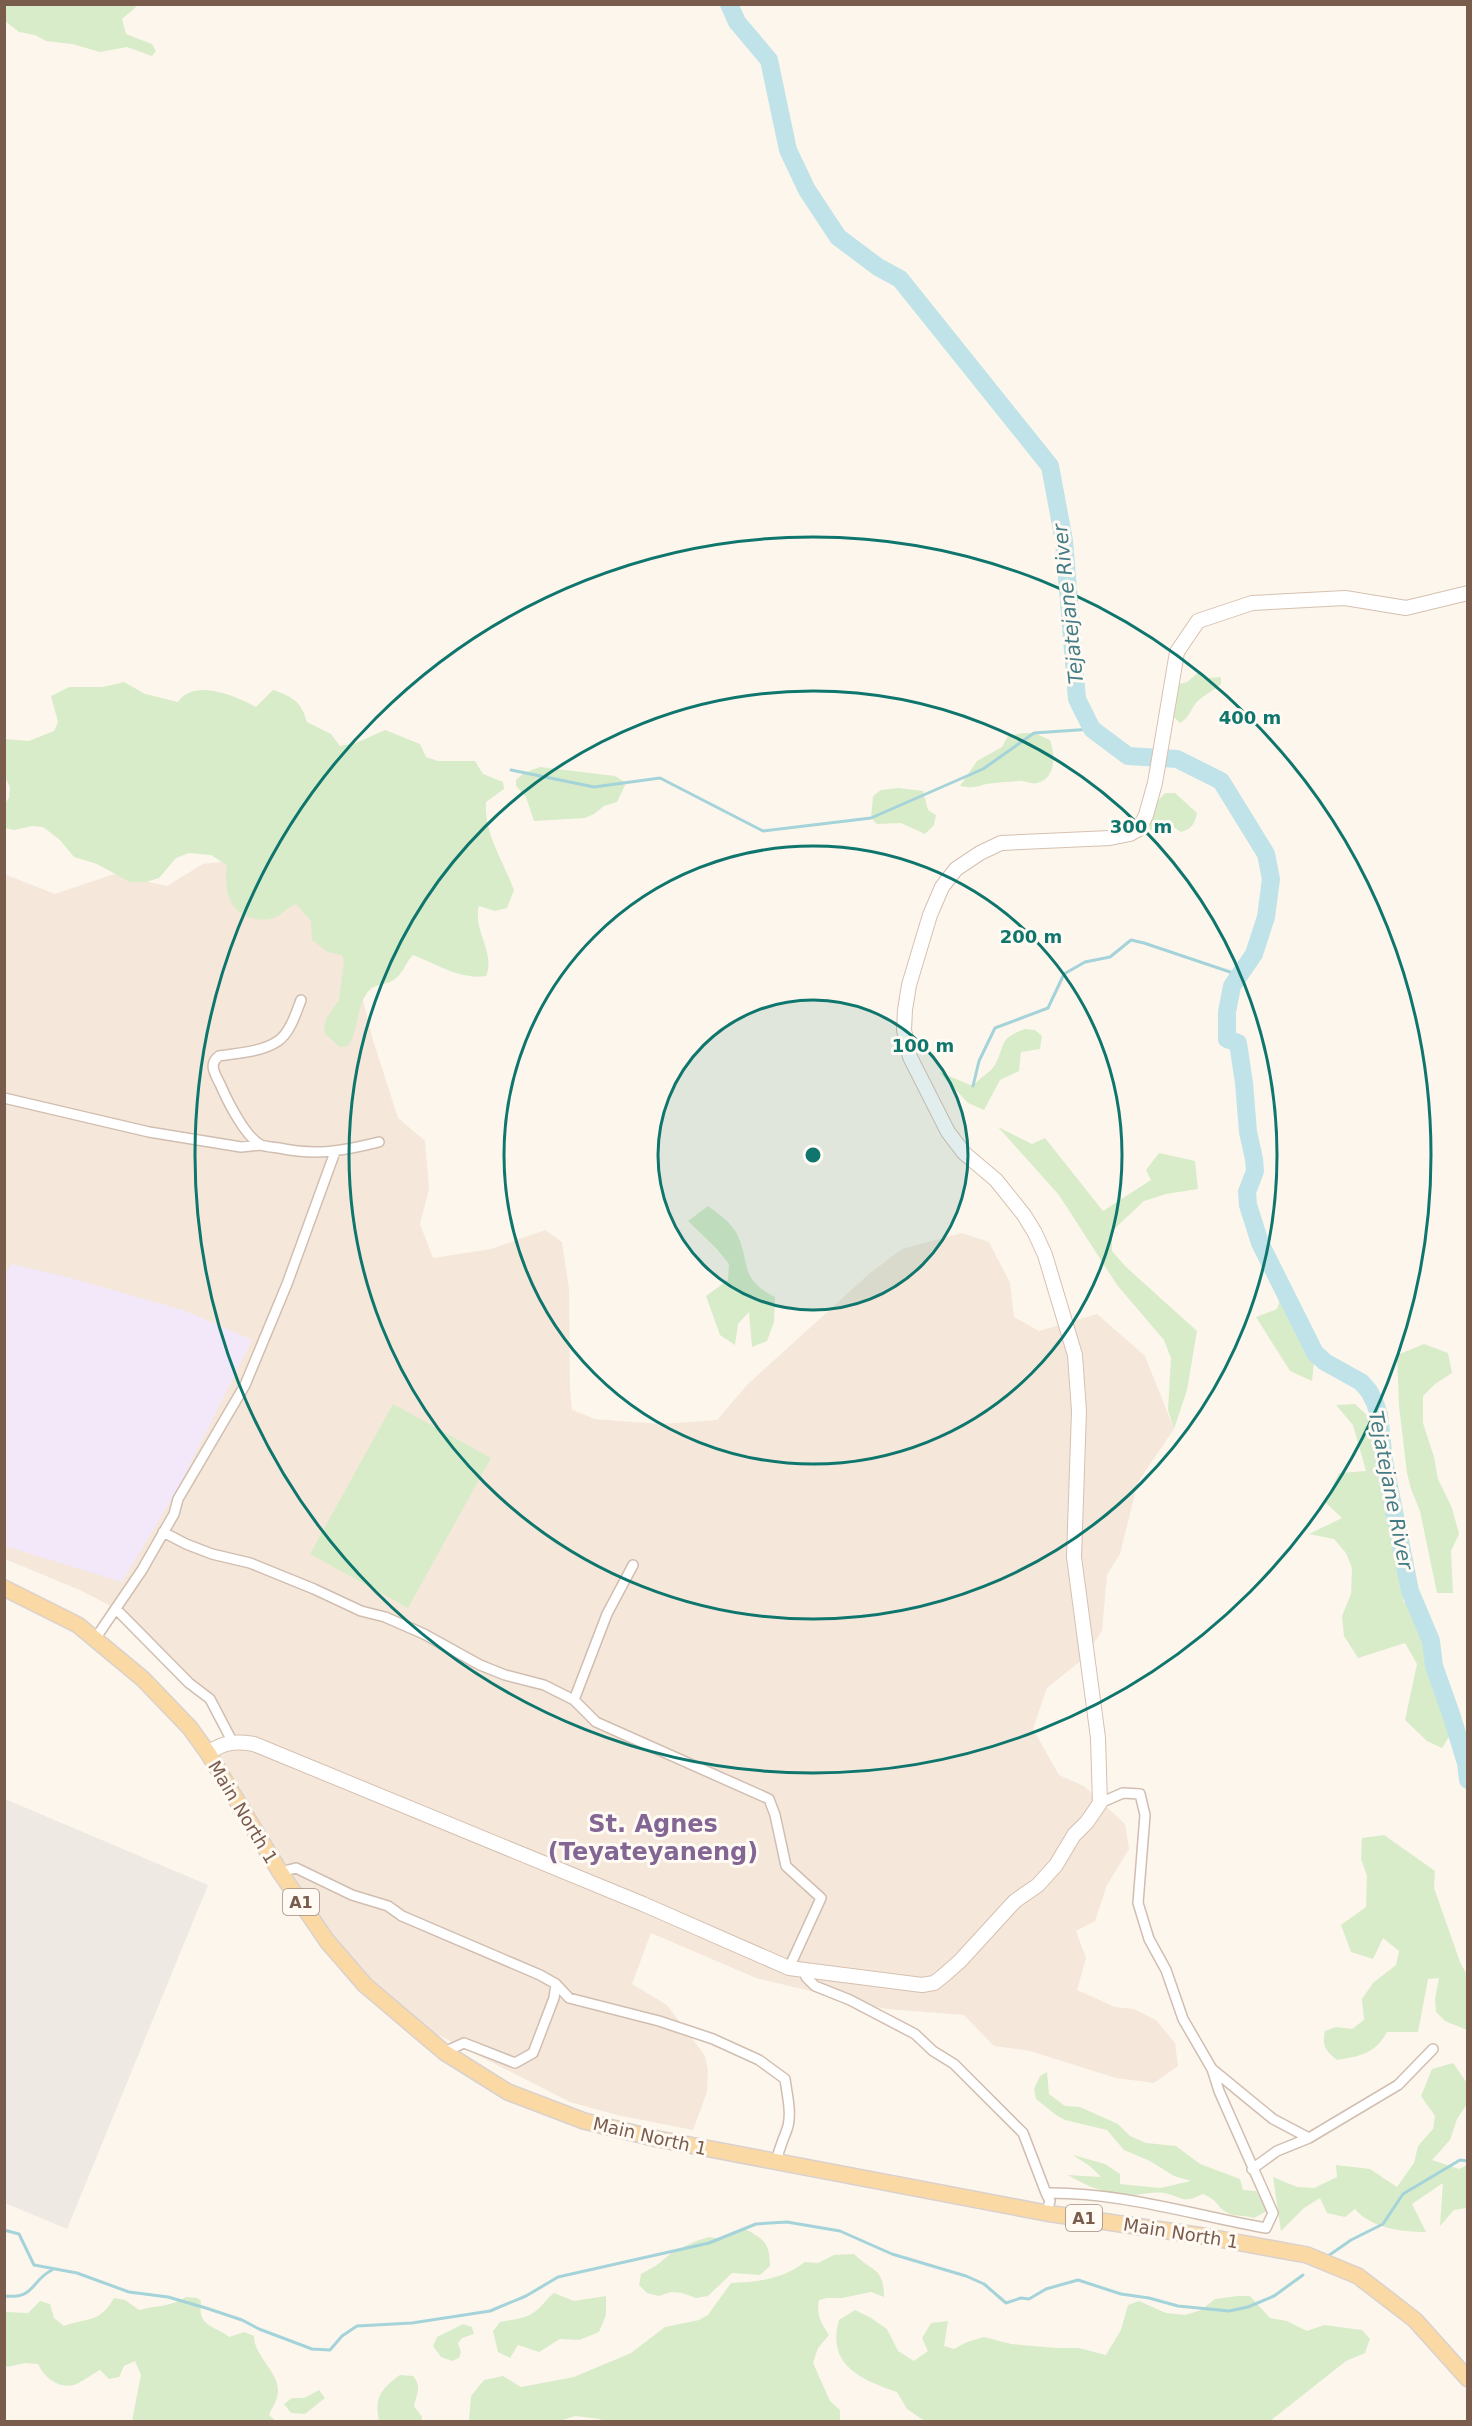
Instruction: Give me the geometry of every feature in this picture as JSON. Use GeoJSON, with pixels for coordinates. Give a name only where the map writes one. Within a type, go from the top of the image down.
{"type":"FeatureCollection","features":[{"type":"Feature","properties":{"kind":"main road","name":"Main North 1"},"geometry":{"type":"LineString","coordinates":[[4,1588],[78,1625],[143,1679],[190,1728],[208,1753],[280,1872],[327,1941],[365,1985],[444,2052],[508,2092],[584,2121],[658,2139],[1046,2213],[1272,2247],[1307,2255],[1358,2276],[1415,2320],[1467,2379]]}},
{"type":"Feature","properties":{"kind":"street"},"geometry":{"type":"LineString","coordinates":[[1100,1803],[1098,1738],[1074,1557],[1079,1411],[1075,1355],[1045,1255],[1035,1233],[1024,1215],[996,1180],[964,1153],[948,1132],[910,1057],[904,1030],[909,985],[930,915],[942,887],[956,869],[980,853],[1001,843],[1110,838],[1130,834],[1139,829],[1146,815],[1155,783],[1177,652],[1198,621],[1252,603],[1345,598],[1406,608],[1467,593]]}},
{"type":"Feature","properties":{"kind":"street"},"geometry":{"type":"LineString","coordinates":[[261,1144],[244,1126],[228,1102],[213,1064],[219,1056],[256,1050],[279,1041],[292,1022],[301,1000]]}},
{"type":"Feature","properties":{"kind":"street"},"geometry":{"type":"LineString","coordinates":[[4,1098],[149,1132],[241,1147],[261,1144],[298,1153],[335,1152],[379,1142]]}},
{"type":"Feature","properties":{"kind":"street"},"geometry":{"type":"LineString","coordinates":[[95,1639],[142,1570],[174,1514],[178,1499],[245,1385],[287,1284],[335,1152]]}},
{"type":"Feature","properties":{"kind":"street"},"geometry":{"type":"LineString","coordinates":[[163,1532],[212,1554],[261,1567],[361,1611],[385,1617],[424,1634],[480,1665],[505,1675],[544,1685],[574,1700],[596,1722],[769,1799],[775,1815],[786,1866],[821,1898],[789,1968]]}},
{"type":"Feature","properties":{"kind":"street"},"geometry":{"type":"LineString","coordinates":[[574,1700],[607,1614],[633,1566]]}},
{"type":"Feature","properties":{"kind":"street"},"geometry":{"type":"LineString","coordinates":[[117,1609],[189,1683],[210,1699],[232,1741]]}},
{"type":"Feature","properties":{"kind":"street"},"geometry":{"type":"LineString","coordinates":[[208,1753],[219,1745],[232,1741],[254,1744],[643,1904],[789,1968],[806,1972],[922,1985],[934,1983],[960,1961],[1015,1901],[1038,1885],[1056,1865],[1074,1835],[1087,1822],[1100,1803],[1123,1792],[1140,1794],[1145,1815],[1138,1903],[1149,1939],[1166,1970],[1184,2019],[1212,2069],[1252,2169],[1273,2213],[1266,2228],[1153,2204],[1081,2192],[1046,2193]]}},
{"type":"Feature","properties":{"kind":"street"},"geometry":{"type":"LineString","coordinates":[[280,1872],[296,1868],[352,1895],[388,1906],[402,1916],[498,1959],[516,1963],[556,1984],[569,1998],[659,2021],[713,2039],[759,2061],[786,2079],[789,2107],[787,2130],[780,2144],[776,2163]]}},
{"type":"Feature","properties":{"kind":"street"},"geometry":{"type":"LineString","coordinates":[[806,1972],[806,1977],[815,1986],[850,2000],[915,2034],[933,2051],[954,2064],[1023,2133],[1050,2201],[1046,2213]]}},
{"type":"Feature","properties":{"kind":"street"},"geometry":{"type":"LineString","coordinates":[[444,2052],[464,2043],[515,2063],[533,2053],[554,1998],[556,1984]]}},
{"type":"Feature","properties":{"kind":"street"},"geometry":{"type":"LineString","coordinates":[[1252,2169],[1277,2151],[1309,2138],[1398,2085],[1433,2049]]}},
{"type":"Feature","properties":{"kind":"street"},"geometry":{"type":"LineString","coordinates":[[1212,2069],[1273,2119],[1309,2138]]}},
{"type":"Feature","properties":{"kind":"shaded area"},"geometry":{"type":"Polygon","coordinates":[[[228,861],[266,880],[314,918],[352,956],[373,1040],[398,1118],[425,1141],[429,1189],[420,1224],[433,1258],[491,1249],[545,1230],[562,1242],[569,1289],[572,1410],[595,1419],[660,1424],[717,1420],[747,1385],[869,1274],[902,1249],[962,1233],[989,1242],[1010,1283],[1014,1317],[1039,1331],[1097,1314],[1145,1356],[1174,1429],[1138,1482],[1120,1554],[1107,1575],[1102,1631],[1083,1659],[1047,1688],[1033,1729],[1059,1775],[1084,1786],[1125,1824],[1129,1849],[1107,1885],[1095,1921],[1076,1931],[1086,1958],[1077,1990],[1115,2007],[1134,2009],[1156,2020],[1175,2043],[1178,2066],[1154,2083],[1116,2078],[1030,2051],[994,2046],[964,2015],[886,2009],[756,1978],[651,1933],[632,1984],[667,2005],[705,2056],[708,2070],[707,2092],[693,2130],[617,2115],[570,2102],[403,2017],[365,1985],[208,1753],[232,1740],[210,1699],[116,1609],[82,1591],[5,1559],[4,874],[55,894],[114,874],[167,886],[203,864],[228,861]]]}},
{"type":"Feature","properties":{"kind":"shaded area"},"geometry":{"type":"Polygon","coordinates":[[[12,1264],[186,1311],[252,1340],[178,1488],[122,1582],[5,1546],[4,1274],[12,1264]]]}},
{"type":"Feature","properties":{"kind":"shaded area"},"geometry":{"type":"Polygon","coordinates":[[[5,1799],[208,1885],[67,2229],[5,2203],[5,1799]]]}},
{"type":"Feature","properties":{"kind":"green space"},"geometry":{"type":"Polygon","coordinates":[[[5,4],[135,5],[136,7],[122,19],[126,34],[152,44],[156,51],[152,56],[127,47],[100,52],[72,44],[46,41],[35,35],[19,32],[5,21],[5,4]]]}},
{"type":"Feature","properties":{"kind":"green space"},"geometry":{"type":"Polygon","coordinates":[[[1200,671],[1209,678],[1221,677],[1221,684],[1202,697],[1180,723],[1172,715],[1179,684],[1187,682],[1200,671]]]}},
{"type":"Feature","properties":{"kind":"green space"},"geometry":{"type":"Polygon","coordinates":[[[124,682],[145,694],[178,702],[185,695],[194,691],[205,690],[227,694],[256,707],[273,690],[299,704],[307,722],[331,734],[340,746],[356,743],[385,730],[420,744],[426,757],[438,761],[475,761],[483,774],[503,782],[504,789],[486,802],[486,814],[495,847],[514,890],[507,908],[495,911],[479,906],[479,923],[488,959],[486,976],[467,976],[413,955],[395,979],[367,993],[361,1005],[352,1040],[348,1046],[340,1047],[325,1034],[324,1029],[326,1019],[339,1000],[344,961],[342,955],[328,952],[312,940],[311,921],[296,904],[270,919],[250,918],[244,915],[234,907],[229,898],[226,884],[227,865],[211,855],[189,853],[176,858],[159,878],[146,882],[130,882],[97,864],[74,857],[60,840],[43,827],[32,826],[14,830],[5,828],[5,803],[9,798],[10,787],[5,777],[5,739],[29,741],[54,731],[58,722],[51,696],[69,687],[103,687],[124,682]]]}},
{"type":"Feature","properties":{"kind":"green space"},"geometry":{"type":"Polygon","coordinates":[[[1034,733],[1050,740],[1053,765],[1044,780],[1035,783],[1021,781],[972,787],[960,786],[977,761],[1002,747],[1008,736],[1034,733]]]}},
{"type":"Feature","properties":{"kind":"green space"},"geometry":{"type":"Polygon","coordinates":[[[540,767],[615,776],[626,783],[617,802],[604,806],[585,818],[534,821],[526,797],[516,786],[516,780],[524,773],[540,767]]]}},
{"type":"Feature","properties":{"kind":"green space"},"geometry":{"type":"Polygon","coordinates":[[[899,788],[923,791],[928,810],[936,815],[934,825],[925,834],[901,823],[877,824],[871,818],[873,796],[881,790],[899,788]]]}},
{"type":"Feature","properties":{"kind":"green space"},"geometry":{"type":"Polygon","coordinates":[[[1165,793],[1175,793],[1197,813],[1194,823],[1188,829],[1181,832],[1172,826],[1162,824],[1154,831],[1146,827],[1157,802],[1165,793]]]}},
{"type":"Feature","properties":{"kind":"green space"},"geometry":{"type":"Polygon","coordinates":[[[1025,1029],[1035,1030],[1042,1036],[1040,1049],[1021,1052],[1019,1071],[1000,1080],[984,1110],[968,1103],[939,1072],[973,1086],[995,1065],[1007,1039],[1025,1029]]]}},
{"type":"Feature","properties":{"kind":"green space"},"geometry":{"type":"Polygon","coordinates":[[[998,1127],[1032,1144],[1045,1138],[1103,1211],[1151,1180],[1146,1170],[1159,1153],[1195,1161],[1198,1189],[1166,1194],[1144,1201],[1112,1231],[1112,1251],[1126,1267],[1197,1331],[1187,1390],[1174,1429],[1168,1410],[1171,1358],[1164,1340],[1117,1285],[1059,1195],[998,1127]]]}},
{"type":"Feature","properties":{"kind":"green space"},"geometry":{"type":"Polygon","coordinates":[[[708,1206],[736,1232],[751,1278],[775,1297],[774,1322],[767,1341],[752,1347],[749,1312],[738,1324],[735,1345],[720,1335],[706,1296],[728,1280],[729,1264],[688,1221],[708,1206]]]}},
{"type":"Feature","properties":{"kind":"green space"},"geometry":{"type":"Polygon","coordinates":[[[1283,1291],[1315,1353],[1312,1381],[1290,1371],[1256,1317],[1277,1309],[1283,1291]]]}},
{"type":"Feature","properties":{"kind":"green space"},"geometry":{"type":"Polygon","coordinates":[[[1424,1344],[1448,1353],[1452,1373],[1435,1384],[1423,1396],[1423,1423],[1434,1457],[1438,1479],[1452,1508],[1459,1534],[1451,1551],[1453,1593],[1437,1593],[1420,1511],[1407,1473],[1399,1406],[1397,1355],[1424,1344]]]}},
{"type":"Feature","properties":{"kind":"green space"},"geometry":{"type":"Polygon","coordinates":[[[393,1404],[491,1458],[408,1608],[310,1554],[393,1404]]]}},
{"type":"Feature","properties":{"kind":"green space"},"geometry":{"type":"Polygon","coordinates":[[[1355,1404],[1371,1419],[1408,1583],[1403,1601],[1422,1618],[1431,1641],[1455,1727],[1442,1748],[1427,1741],[1405,1720],[1417,1664],[1405,1643],[1358,1658],[1344,1636],[1342,1616],[1351,1594],[1352,1568],[1346,1553],[1334,1539],[1309,1534],[1342,1518],[1325,1502],[1339,1473],[1366,1471],[1353,1425],[1336,1405],[1355,1404]]]}},
{"type":"Feature","properties":{"kind":"green space"},"geometry":{"type":"Polygon","coordinates":[[[1384,1835],[1435,1871],[1434,1888],[1460,1962],[1467,1975],[1467,2030],[1445,2021],[1436,2012],[1435,1999],[1439,1978],[1428,1979],[1418,2032],[1387,2032],[1377,2045],[1366,2053],[1337,2060],[1325,2047],[1325,2031],[1336,2027],[1352,2029],[1364,2020],[1362,1999],[1373,1983],[1396,1965],[1399,1951],[1383,1938],[1373,1959],[1351,1952],[1341,1925],[1366,1907],[1367,1876],[1361,1859],[1362,1838],[1384,1835]]]}},
{"type":"Feature","properties":{"kind":"green space"},"geometry":{"type":"Polygon","coordinates":[[[1453,2063],[1467,2083],[1467,2104],[1457,2119],[1450,2140],[1432,2160],[1459,2169],[1467,2165],[1467,2208],[1454,2210],[1440,2226],[1443,2183],[1412,2204],[1426,2232],[1417,2232],[1378,2225],[1369,2221],[1355,2209],[1345,2217],[1327,2213],[1320,2198],[1304,2208],[1281,2231],[1273,2177],[1297,2187],[1314,2188],[1337,2177],[1336,2165],[1370,2169],[1397,2187],[1414,2163],[1418,2146],[1433,2129],[1435,2116],[1421,2096],[1432,2069],[1453,2063]]]}},
{"type":"Feature","properties":{"kind":"green space"},"geometry":{"type":"Polygon","coordinates":[[[1047,2072],[1049,2094],[1065,2106],[1080,2107],[1118,2124],[1130,2136],[1146,2143],[1176,2146],[1200,2164],[1240,2179],[1243,2190],[1256,2191],[1267,2211],[1254,2218],[1232,2215],[1203,2194],[1182,2199],[1158,2192],[1130,2195],[1105,2192],[1068,2175],[1101,2177],[1073,2155],[1105,2164],[1120,2174],[1120,2184],[1160,2188],[1191,2181],[1174,2176],[1150,2161],[1124,2150],[1107,2130],[1065,2120],[1056,2115],[1036,2099],[1034,2089],[1040,2076],[1047,2072]]]}},
{"type":"Feature","properties":{"kind":"green space"},"geometry":{"type":"Polygon","coordinates":[[[745,2229],[761,2239],[769,2252],[770,2266],[760,2275],[732,2273],[708,2296],[696,2298],[671,2292],[659,2296],[647,2293],[639,2285],[641,2274],[674,2251],[699,2240],[710,2237],[719,2239],[745,2229]]]}},
{"type":"Feature","properties":{"kind":"green space"},"geometry":{"type":"Polygon","coordinates":[[[854,2254],[879,2275],[882,2280],[884,2297],[871,2292],[819,2300],[820,2318],[829,2335],[818,2348],[813,2363],[830,2401],[840,2410],[840,2421],[604,2422],[600,2419],[575,2416],[560,2421],[469,2421],[471,2396],[484,2380],[503,2376],[521,2387],[574,2377],[631,2353],[665,2327],[699,2320],[708,2315],[731,2283],[751,2282],[779,2276],[805,2262],[818,2263],[834,2255],[854,2254]]]}},
{"type":"Feature","properties":{"kind":"green space"},"geometry":{"type":"Polygon","coordinates":[[[554,2293],[574,2301],[606,2296],[606,2315],[599,2332],[579,2340],[560,2339],[539,2352],[518,2345],[510,2358],[498,2352],[493,2331],[500,2322],[529,2315],[539,2309],[554,2293]]]}},
{"type":"Feature","properties":{"kind":"green space"},"geometry":{"type":"Polygon","coordinates":[[[1250,2296],[1270,2318],[1287,2321],[1307,2331],[1324,2325],[1362,2330],[1370,2339],[1365,2353],[1346,2361],[1270,2421],[926,2422],[907,2409],[897,2392],[859,2376],[850,2368],[842,2359],[836,2336],[839,2320],[855,2310],[887,2329],[898,2351],[914,2361],[928,2351],[922,2338],[931,2323],[948,2321],[944,2346],[954,2349],[984,2337],[1011,2344],[1079,2348],[1106,2355],[1121,2330],[1128,2305],[1139,2301],[1166,2313],[1185,2315],[1201,2310],[1215,2299],[1250,2296]]]}},
{"type":"Feature","properties":{"kind":"green space"},"geometry":{"type":"Polygon","coordinates":[[[186,2297],[197,2298],[201,2301],[200,2310],[204,2321],[229,2337],[244,2332],[254,2336],[255,2344],[276,2381],[278,2389],[276,2402],[269,2415],[276,2421],[132,2421],[141,2375],[135,2361],[124,2366],[119,2377],[109,2379],[100,2370],[77,2384],[68,2386],[52,2381],[38,2364],[25,2363],[7,2367],[5,2365],[5,2312],[28,2313],[40,2301],[50,2304],[54,2318],[64,2326],[98,2316],[114,2298],[125,2300],[139,2310],[170,2304],[186,2297]]]}},
{"type":"Feature","properties":{"kind":"green space"},"geometry":{"type":"Polygon","coordinates":[[[463,2324],[472,2327],[474,2334],[462,2338],[458,2343],[461,2352],[459,2358],[452,2361],[441,2357],[433,2346],[437,2337],[463,2324]]]}},
{"type":"Feature","properties":{"kind":"green space"},"geometry":{"type":"Polygon","coordinates":[[[400,2375],[413,2376],[416,2380],[418,2390],[414,2406],[422,2417],[422,2421],[379,2421],[380,2394],[400,2375]]]}},
{"type":"Feature","properties":{"kind":"green space"},"geometry":{"type":"Polygon","coordinates":[[[319,2390],[325,2398],[305,2414],[291,2413],[284,2404],[292,2398],[304,2398],[319,2390]]]}},
{"type":"Feature","properties":{"kind":"waterway","name":"Tejatejane River"},"geometry":{"type":"LineString","coordinates":[[729,4],[737,22],[769,60],[788,150],[807,190],[838,237],[878,267],[900,279],[1050,466],[1064,541],[1077,699],[1092,729],[1128,756],[1177,759],[1221,781],[1266,854],[1271,879],[1266,917],[1254,954],[1232,986],[1227,1012],[1227,1039],[1238,1043],[1248,1132],[1254,1159],[1255,1171],[1247,1192],[1248,1205],[1260,1243],[1315,1353],[1325,1362],[1361,1382],[1375,1403],[1410,1591],[1431,1641],[1434,1666],[1466,1763],[1468,1780]]}},
{"type":"Feature","properties":{"kind":"waterway"},"geometry":{"type":"LineString","coordinates":[[511,770],[594,787],[660,778],[763,831],[871,818],[983,769],[1034,733],[1092,729]]}},
{"type":"Feature","properties":{"kind":"waterway"},"geometry":{"type":"LineString","coordinates":[[973,1086],[979,1061],[995,1028],[1048,1008],[1064,974],[1085,962],[1110,957],[1131,940],[1239,975]]}},
{"type":"Feature","properties":{"kind":"waterway"},"geometry":{"type":"LineString","coordinates":[[1328,2256],[1351,2240],[1383,2224],[1403,2194],[1460,2160],[1468,2161]]}},
{"type":"Feature","properties":{"kind":"waterway"},"geometry":{"type":"LineString","coordinates":[[4,2230],[19,2234],[34,2265],[77,2273],[129,2292],[168,2297],[242,2320],[259,2329],[312,2349],[330,2350],[342,2336],[357,2326],[412,2323],[490,2311],[526,2296],[558,2277],[709,2243],[756,2224],[787,2222],[840,2231],[892,2254],[966,2276],[984,2284],[1006,2303],[1021,2298],[1029,2299],[1046,2289],[1078,2280],[1121,2294],[1149,2298],[1178,2306],[1229,2311],[1248,2307],[1274,2296],[1303,2275]]}},
{"type":"Feature","properties":{"kind":"waterway"},"geometry":{"type":"LineString","coordinates":[[4,2296],[22,2295],[52,2270]]}},
{"type":"Feature","properties":{"kind":"district","name":"St. Agnes (Teyateyaneng)"},"geometry":{"type":"Point","coordinates":[653,1838]}}]}
